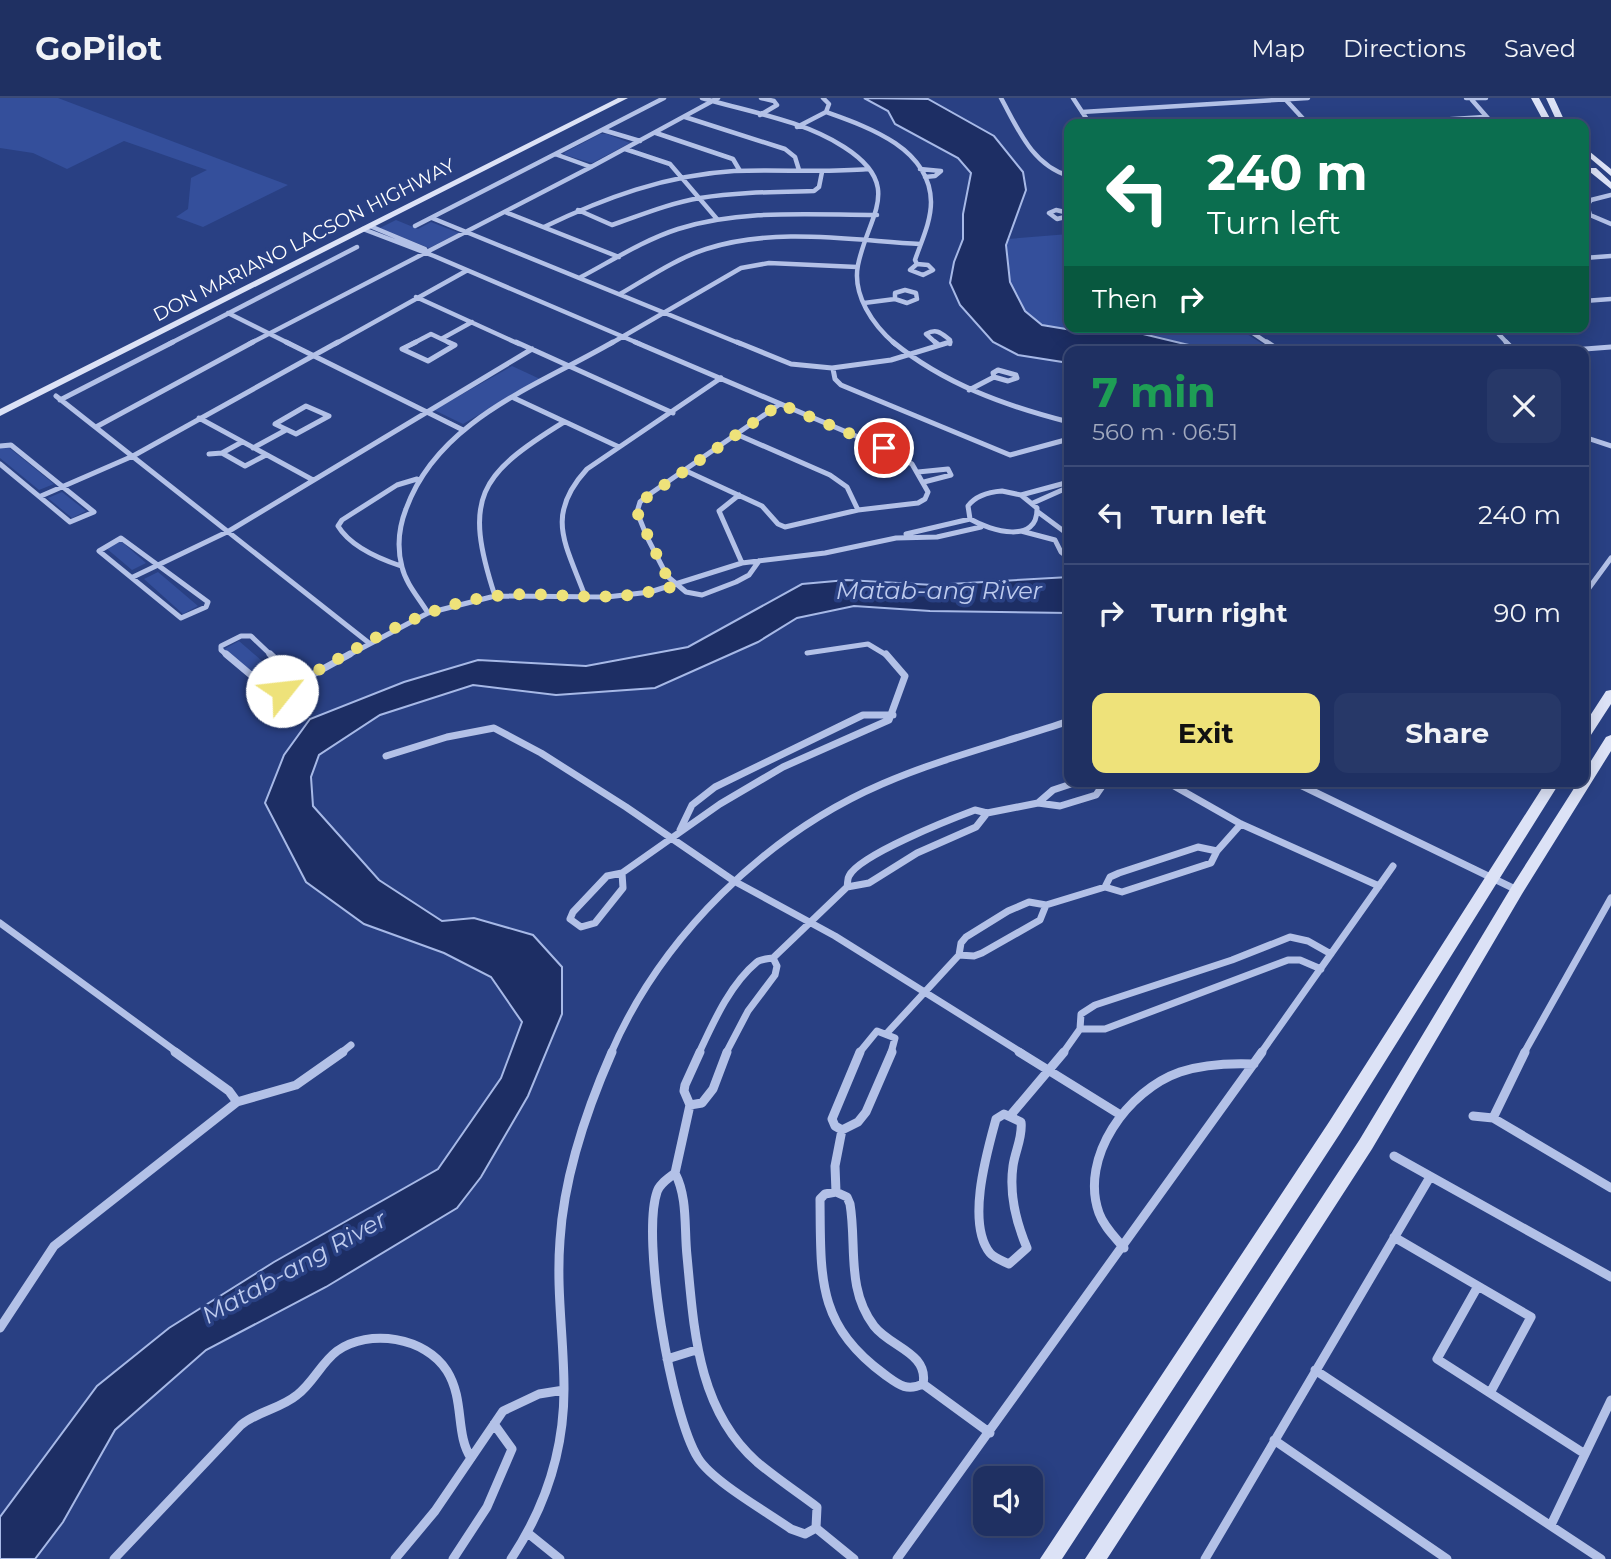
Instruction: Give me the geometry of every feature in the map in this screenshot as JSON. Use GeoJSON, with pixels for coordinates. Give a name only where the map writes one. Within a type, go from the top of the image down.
{"type":"FeatureCollection","features":[{"type":"Feature","properties":{"kind":"street","name":"DON MARIANO LACSON HIGHWAY"},"geometry":{"type":"LineString","coordinates":[[0,413],[370,229],[624,98]]}},
{"type":"Feature","properties":{"kind":"street"},"geometry":{"type":"LineString","coordinates":[[415,226],[664,98]]}},
{"type":"Feature","properties":{"kind":"street"},"geometry":{"type":"LineString","coordinates":[[702,98],[797,127],[846,149],[868,169],[879,194],[877,215],[857,267],[857,281],[864,303],[882,331],[909,355],[946,379],[1027,411],[1064,421]]}},
{"type":"Feature","properties":{"kind":"street"},"geometry":{"type":"LineString","coordinates":[[96,427],[269,333],[429,254],[718,98]]}},
{"type":"Feature","properties":{"kind":"street"},"geometry":{"type":"LineString","coordinates":[[760,115],[777,105],[774,100],[761,98]]}},
{"type":"Feature","properties":{"kind":"street"},"geometry":{"type":"LineString","coordinates":[[823,98],[829,104],[827,112]]}},
{"type":"Feature","properties":{"kind":"street"},"geometry":{"type":"LineString","coordinates":[[1001,98],[1037,156],[1056,172],[1064,174]]}},
{"type":"Feature","properties":{"kind":"street"},"geometry":{"type":"LineString","coordinates":[[1073,98],[1087,119]]}},
{"type":"Feature","properties":{"kind":"street"},"geometry":{"type":"LineString","coordinates":[[1082,112],[1308,98]]}},
{"type":"Feature","properties":{"kind":"street"},"geometry":{"type":"LineString","coordinates":[[1469,99],[1486,98]]}},
{"type":"Feature","properties":{"kind":"street"},"geometry":{"type":"LineString","coordinates":[[1535,98],[1546,119]]}},
{"type":"Feature","properties":{"kind":"street"},"geometry":{"type":"LineString","coordinates":[[1550,98],[1560,119]]}},
{"type":"Feature","properties":{"kind":"street"},"geometry":{"type":"LineString","coordinates":[[1285,99],[1303,119]]}},
{"type":"Feature","properties":{"kind":"street"},"geometry":{"type":"LineString","coordinates":[[1469,99],[1487,119]]}},
{"type":"Feature","properties":{"kind":"street"},"geometry":{"type":"LineString","coordinates":[[797,127],[827,112],[874,130],[895,143],[920,169],[925,177],[930,205],[926,231],[915,260],[916,264]]}},
{"type":"Feature","properties":{"kind":"street"},"geometry":{"type":"LineString","coordinates":[[685,117],[794,153],[799,170]]}},
{"type":"Feature","properties":{"kind":"street"},"geometry":{"type":"LineString","coordinates":[[1453,119],[1484,117]]}},
{"type":"Feature","properties":{"kind":"street"},"geometry":{"type":"LineString","coordinates":[[603,130],[640,141]]}},
{"type":"Feature","properties":{"kind":"street"},"geometry":{"type":"LineString","coordinates":[[656,133],[733,159],[740,171]]}},
{"type":"Feature","properties":{"kind":"street"},"geometry":{"type":"LineString","coordinates":[[625,149],[666,162],[718,219]]}},
{"type":"Feature","properties":{"kind":"street"},"geometry":{"type":"LineString","coordinates":[[1589,153],[1611,173]]}},
{"type":"Feature","properties":{"kind":"street"},"geometry":{"type":"LineString","coordinates":[[555,154],[591,167]]}},
{"type":"Feature","properties":{"kind":"street"},"geometry":{"type":"LineString","coordinates":[[1589,166],[1611,186]]}},
{"type":"Feature","properties":{"kind":"street"},"geometry":{"type":"LineString","coordinates":[[544,227],[629,190],[683,178],[740,171],[822,172],[868,169]]}},
{"type":"Feature","properties":{"kind":"street"},"geometry":{"type":"LineString","coordinates":[[920,169],[941,171],[936,176],[925,177]]}},
{"type":"Feature","properties":{"kind":"street"},"geometry":{"type":"LineString","coordinates":[[578,210],[612,225],[665,206],[701,198],[757,192],[810,192],[819,187],[822,172]]}},
{"type":"Feature","properties":{"kind":"street"},"geometry":{"type":"LineString","coordinates":[[1589,202],[1611,195]]}},
{"type":"Feature","properties":{"kind":"street"},"geometry":{"type":"LineString","coordinates":[[505,212],[619,257]]}},
{"type":"Feature","properties":{"kind":"street"},"geometry":{"type":"LineString","coordinates":[[1589,212],[1590,215],[1611,224]]}},
{"type":"Feature","properties":{"kind":"street"},"geometry":{"type":"LineString","coordinates":[[581,277],[663,234],[718,219],[769,215],[877,215]]}},
{"type":"Feature","properties":{"kind":"street"},"geometry":{"type":"LineString","coordinates":[[432,218],[791,364],[833,369],[874,366],[939,345],[947,346],[951,342],[939,331],[928,331],[926,334],[939,345]]}},
{"type":"Feature","properties":{"kind":"street"},"geometry":{"type":"LineString","coordinates":[[370,229],[884,448],[912,464],[925,482],[928,492],[925,499],[918,503],[858,510],[785,527],[778,524],[768,510],[684,470]]}},
{"type":"Feature","properties":{"kind":"street"},"geometry":{"type":"LineString","coordinates":[[620,293],[684,257],[720,244],[785,238],[920,244]]}},
{"type":"Feature","properties":{"kind":"street"},"geometry":{"type":"LineString","coordinates":[[357,247],[58,398],[369,643]]}},
{"type":"Feature","properties":{"kind":"street"},"geometry":{"type":"LineString","coordinates":[[1589,258],[1611,256]]}},
{"type":"Feature","properties":{"kind":"street"},"geometry":{"type":"LineString","coordinates":[[428,613],[405,578],[401,566],[400,528],[404,508],[417,479],[437,453],[463,430],[729,274],[754,265],[783,263],[857,267]]}},
{"type":"Feature","properties":{"kind":"street"},"geometry":{"type":"LineString","coordinates":[[41,496],[134,456],[466,271]]}},
{"type":"Feature","properties":{"kind":"street"},"geometry":{"type":"LineString","coordinates":[[416,297],[673,413]]}},
{"type":"Feature","properties":{"kind":"street"},"geometry":{"type":"LineString","coordinates":[[864,303],[895,299]]}},
{"type":"Feature","properties":{"kind":"street"},"geometry":{"type":"LineString","coordinates":[[1589,301],[1611,299]]}},
{"type":"Feature","properties":{"kind":"street"},"geometry":{"type":"LineString","coordinates":[[228,313],[463,430]]}},
{"type":"Feature","properties":{"kind":"street"},"geometry":{"type":"LineString","coordinates":[[443,338],[455,345],[430,361],[402,349],[430,334],[443,338],[472,322]]}},
{"type":"Feature","properties":{"kind":"street"},"geometry":{"type":"LineString","coordinates":[[1253,333],[1273,346]]}},
{"type":"Feature","properties":{"kind":"street"},"geometry":{"type":"LineString","coordinates":[[1498,333],[1510,346]]}},
{"type":"Feature","properties":{"kind":"street"},"geometry":{"type":"LineString","coordinates":[[1589,348],[1611,346]]}},
{"type":"Feature","properties":{"kind":"street"},"geometry":{"type":"LineString","coordinates":[[133,577],[229,531],[532,349]]}},
{"type":"Feature","properties":{"kind":"street"},"geometry":{"type":"LineString","coordinates":[[833,369],[835,379],[841,385],[1010,456],[1064,440]]}},
{"type":"Feature","properties":{"kind":"street"},"geometry":{"type":"LineString","coordinates":[[969,390],[994,376]]}},
{"type":"Feature","properties":{"kind":"street"},"geometry":{"type":"LineString","coordinates":[[585,596],[560,512],[564,496],[573,482],[619,447],[721,378]]}},
{"type":"Feature","properties":{"kind":"street"},"geometry":{"type":"LineString","coordinates":[[514,398],[619,447]]}},
{"type":"Feature","properties":{"kind":"street"},"geometry":{"type":"LineString","coordinates":[[759,561],[744,579],[707,594],[695,594],[675,586],[667,577],[637,512],[640,502],[647,496],[780,404]]}},
{"type":"Feature","properties":{"kind":"street"},"geometry":{"type":"LineString","coordinates":[[306,406],[329,416],[296,435],[286,429],[275,424],[306,406]]}},
{"type":"Feature","properties":{"kind":"street"},"geometry":{"type":"LineString","coordinates":[[199,418],[313,480]]}},
{"type":"Feature","properties":{"kind":"street"},"geometry":{"type":"LineString","coordinates":[[495,596],[479,533],[481,507],[486,491],[511,458],[564,422]]}},
{"type":"Feature","properties":{"kind":"street"},"geometry":{"type":"LineString","coordinates":[[253,448],[286,429]]}},
{"type":"Feature","properties":{"kind":"street"},"geometry":{"type":"LineString","coordinates":[[736,435],[830,475],[848,488],[858,510]]}},
{"type":"Feature","properties":{"kind":"street"},"geometry":{"type":"LineString","coordinates":[[1589,439],[1611,446]]}},
{"type":"Feature","properties":{"kind":"street"},"geometry":{"type":"LineString","coordinates":[[209,454],[222,453],[242,442]]}},
{"type":"Feature","properties":{"kind":"street"},"geometry":{"type":"LineString","coordinates":[[0,446],[11,444],[94,512],[70,522],[0,464]]}},
{"type":"Feature","properties":{"kind":"street"},"geometry":{"type":"LineString","coordinates":[[222,453],[244,469],[266,455]]}},
{"type":"Feature","properties":{"kind":"street"},"geometry":{"type":"LineString","coordinates":[[918,472],[942,468],[948,469],[951,475],[925,482]]}},
{"type":"Feature","properties":{"kind":"street"},"geometry":{"type":"LineString","coordinates":[[401,566],[379,559],[342,533],[338,526],[342,520],[397,485],[417,479]]}},
{"type":"Feature","properties":{"kind":"street"},"geometry":{"type":"LineString","coordinates":[[1021,495],[1064,483]]}},
{"type":"Feature","properties":{"kind":"street"},"geometry":{"type":"LineString","coordinates":[[1034,503],[1064,489]]}},
{"type":"Feature","properties":{"kind":"street"},"geometry":{"type":"LineString","coordinates":[[1064,531],[1038,512],[1034,503],[1021,495],[999,491],[979,495],[968,506],[970,519],[981,527],[993,532],[1020,531],[1055,540],[1064,554]]}},
{"type":"Feature","properties":{"kind":"street"},"geometry":{"type":"LineString","coordinates":[[739,495],[719,511],[743,563]]}},
{"type":"Feature","properties":{"kind":"street"},"geometry":{"type":"LineString","coordinates":[[1020,531],[1034,523],[1038,512]]}},
{"type":"Feature","properties":{"kind":"street"},"geometry":{"type":"LineString","coordinates":[[299,682],[250,636],[241,636],[221,646],[221,650],[270,691],[282,691],[299,682],[369,643],[428,613],[495,596],[619,596],[675,586],[743,563],[825,553],[970,519]]}},
{"type":"Feature","properties":{"kind":"street"},"geometry":{"type":"LineString","coordinates":[[896,538],[937,537],[981,527]]}},
{"type":"Feature","properties":{"kind":"street"},"geometry":{"type":"LineString","coordinates":[[124,538],[157,565],[208,602],[206,607],[181,618],[99,551],[100,548],[124,538]]}},
{"type":"Feature","properties":{"kind":"street"},"geometry":{"type":"LineString","coordinates":[[1589,588],[1611,558]]}},
{"type":"Feature","properties":{"kind":"street"},"geometry":{"type":"LineString","coordinates":[[622,873],[623,888],[595,923],[581,927],[570,919],[573,912],[607,876],[622,873],[670,837],[783,767],[889,720],[893,715],[896,694],[905,682],[905,676],[884,651],[868,644],[807,653]]}},
{"type":"Feature","properties":{"kind":"street"},"geometry":{"type":"LineString","coordinates":[[1589,727],[1611,694]]}},
{"type":"Feature","properties":{"kind":"street"},"geometry":{"type":"LineString","coordinates":[[680,831],[692,805],[715,787],[863,715],[893,715]]}},
{"type":"Feature","properties":{"kind":"street"},"geometry":{"type":"LineString","coordinates":[[511,1559],[529,1534],[554,1470],[561,1438],[564,1390],[558,1312],[560,1236],[570,1175],[586,1111],[606,1059],[638,999],[674,946],[734,881],[791,834],[855,797],[917,770],[1064,723]]}},
{"type":"Feature","properties":{"kind":"street"},"geometry":{"type":"LineString","coordinates":[[386,756],[447,737],[494,728],[541,753],[734,881],[809,921],[1119,1114]]}},
{"type":"Feature","properties":{"kind":"street"},"geometry":{"type":"LineString","coordinates":[[1589,775],[1611,740]]}},
{"type":"Feature","properties":{"kind":"street"},"geometry":{"type":"LineString","coordinates":[[1038,803],[1054,790],[1064,787]]}},
{"type":"Feature","properties":{"kind":"street"},"geometry":{"type":"LineString","coordinates":[[816,1528],[805,1534],[798,1533],[715,1476],[698,1459],[678,1410],[667,1359],[650,1231],[657,1189],[675,1173],[690,1105],[684,1091],[685,1085],[720,1011],[741,980],[759,960],[773,958],[846,887],[851,872],[896,844],[969,811],[987,813],[1038,803],[1060,806],[1096,794],[1100,787]]}},
{"type":"Feature","properties":{"kind":"street"},"geometry":{"type":"LineString","coordinates":[[1176,787],[1241,824],[1379,886]]}},
{"type":"Feature","properties":{"kind":"street"},"geometry":{"type":"LineString","coordinates":[[1304,787],[1517,890]]}},
{"type":"Feature","properties":{"kind":"street"},"geometry":{"type":"LineString","coordinates":[[1050,1559],[1335,1127],[1490,877],[1550,787]]}},
{"type":"Feature","properties":{"kind":"street"},"geometry":{"type":"LineString","coordinates":[[1095,1559],[1366,1144],[1582,787]]}},
{"type":"Feature","properties":{"kind":"street"},"geometry":{"type":"LineString","coordinates":[[846,887],[869,883],[917,853],[976,827],[987,813]]}},
{"type":"Feature","properties":{"kind":"street"},"geometry":{"type":"LineString","coordinates":[[887,1033],[959,955],[961,943],[983,925],[1028,902],[1046,905],[1105,887],[1122,892],[1211,863],[1217,851],[1241,824]]}},
{"type":"Feature","properties":{"kind":"street"},"geometry":{"type":"LineString","coordinates":[[1105,887],[1110,877],[1198,847],[1217,851]]}},
{"type":"Feature","properties":{"kind":"street"},"geometry":{"type":"LineString","coordinates":[[897,1559],[1124,1248],[1393,866]]}},
{"type":"Feature","properties":{"kind":"street"},"geometry":{"type":"LineString","coordinates":[[1493,1118],[1517,1066],[1611,898]]}},
{"type":"Feature","properties":{"kind":"street"},"geometry":{"type":"LineString","coordinates":[[959,955],[974,956],[982,953],[1040,920],[1046,905]]}},
{"type":"Feature","properties":{"kind":"street"},"geometry":{"type":"LineString","coordinates":[[0,923],[229,1091],[237,1102]]}},
{"type":"Feature","properties":{"kind":"street"},"geometry":{"type":"LineString","coordinates":[[1010,1116],[1050,1071],[1080,1030],[1081,1014],[1095,1005],[1232,960],[1290,937],[1308,941],[1331,954]]}},
{"type":"Feature","properties":{"kind":"street"},"geometry":{"type":"LineString","coordinates":[[690,1105],[702,1102],[713,1089],[728,1048],[748,1011],[775,975],[777,966],[773,958]]}},
{"type":"Feature","properties":{"kind":"street"},"geometry":{"type":"LineString","coordinates":[[1080,1030],[1105,1029],[1288,960],[1300,960],[1321,969]]}},
{"type":"Feature","properties":{"kind":"street"},"geometry":{"type":"LineString","coordinates":[[874,1032],[887,1033],[895,1038],[895,1042],[866,1111],[858,1122],[842,1130],[835,1126],[832,1119],[856,1061],[874,1032]]}},
{"type":"Feature","properties":{"kind":"street"},"geometry":{"type":"LineString","coordinates":[[0,1328],[54,1246],[237,1102],[296,1084],[326,1066],[351,1045]]}},
{"type":"Feature","properties":{"kind":"street"},"geometry":{"type":"LineString","coordinates":[[1124,1248],[1100,1217],[1095,1195],[1100,1156],[1119,1114],[1136,1098],[1175,1073],[1217,1063],[1254,1064]]}},
{"type":"Feature","properties":{"kind":"street"},"geometry":{"type":"LineString","coordinates":[[1004,1114],[1010,1116],[1018,1119],[1022,1126],[1013,1165],[1012,1186],[1017,1224],[1027,1248],[1009,1264],[994,1256],[985,1243],[981,1194],[984,1161],[996,1119],[1004,1114]]}},
{"type":"Feature","properties":{"kind":"street"},"geometry":{"type":"LineString","coordinates":[[1473,1116],[1493,1118],[1611,1188]]}},
{"type":"Feature","properties":{"kind":"street"},"geometry":{"type":"LineString","coordinates":[[836,1192],[835,1166],[842,1130]]}},
{"type":"Feature","properties":{"kind":"street"},"geometry":{"type":"LineString","coordinates":[[1394,1156],[1611,1277]]}},
{"type":"Feature","properties":{"kind":"street"},"geometry":{"type":"LineString","coordinates":[[675,1173],[685,1198],[684,1229],[696,1350],[708,1390],[729,1429],[755,1461],[817,1507],[816,1528]]}},
{"type":"Feature","properties":{"kind":"street"},"geometry":{"type":"LineString","coordinates":[[1205,1559],[1430,1177]]}},
{"type":"Feature","properties":{"kind":"street"},"geometry":{"type":"LineString","coordinates":[[836,1192],[846,1196],[850,1202],[851,1241],[859,1296],[867,1317],[887,1339],[921,1361],[927,1373],[923,1384],[914,1389],[903,1388],[867,1361],[848,1342],[836,1324],[828,1300],[820,1199],[825,1194],[836,1192]]}},
{"type":"Feature","properties":{"kind":"street"},"geometry":{"type":"LineString","coordinates":[[1394,1237],[1531,1317],[1490,1393]]}},
{"type":"Feature","properties":{"kind":"street"},"geometry":{"type":"LineString","coordinates":[[1478,1286],[1437,1359],[1585,1454]]}},
{"type":"Feature","properties":{"kind":"street"},"geometry":{"type":"LineString","coordinates":[[114,1559],[188,1477],[252,1417],[293,1399],[312,1382],[330,1357],[341,1348],[388,1340],[408,1341],[430,1352],[447,1371],[458,1394],[464,1448],[471,1458]]}},
{"type":"Feature","properties":{"kind":"street"},"geometry":{"type":"LineString","coordinates":[[667,1359],[696,1350]]}},
{"type":"Feature","properties":{"kind":"street"},"geometry":{"type":"LineString","coordinates":[[1315,1370],[1601,1559]]}},
{"type":"Feature","properties":{"kind":"street"},"geometry":{"type":"LineString","coordinates":[[923,1384],[990,1433]]}},
{"type":"Feature","properties":{"kind":"street"},"geometry":{"type":"LineString","coordinates":[[396,1559],[435,1511],[503,1411],[517,1402],[539,1394],[564,1390]]}},
{"type":"Feature","properties":{"kind":"street"},"geometry":{"type":"LineString","coordinates":[[1551,1525],[1611,1400]]}},
{"type":"Feature","properties":{"kind":"street"},"geometry":{"type":"LineString","coordinates":[[453,1559],[482,1521],[512,1449],[494,1424]]}},
{"type":"Feature","properties":{"kind":"street"},"geometry":{"type":"LineString","coordinates":[[1274,1440],[1447,1559]]}},
{"type":"Feature","properties":{"kind":"street"},"geometry":{"type":"LineString","coordinates":[[816,1528],[854,1559]]}},
{"type":"Feature","properties":{"kind":"street"},"geometry":{"type":"LineString","coordinates":[[529,1534],[560,1559]]}},
{"type":"Feature","properties":{"kind":"shaded area"},"geometry":{"type":"Polygon","coordinates":[[[0,98],[58,98],[288,185],[203,227],[176,217],[188,209],[191,178],[207,170],[124,141],[67,169],[33,153],[0,148],[0,98]]]}},
{"type":"Feature","properties":{"kind":"shaded area"},"geometry":{"type":"Polygon","coordinates":[[[600,134],[630,143],[592,163],[565,155],[564,153],[600,134]]]}},
{"type":"Feature","properties":{"kind":"shaded area"},"geometry":{"type":"Polygon","coordinates":[[[396,220],[418,229],[431,222],[459,233],[429,248],[380,228],[396,220]]]}},
{"type":"Feature","properties":{"kind":"shaded area"},"geometry":{"type":"Polygon","coordinates":[[[1064,234],[1064,330],[1041,324],[1025,310],[1012,287],[1006,261],[1008,239],[1064,234]]]}},
{"type":"Feature","properties":{"kind":"shaded area"},"geometry":{"type":"Polygon","coordinates":[[[1144,333],[1245,333],[1266,346],[1195,346],[1144,333]]]}},
{"type":"Feature","properties":{"kind":"shaded area"},"geometry":{"type":"Polygon","coordinates":[[[512,366],[540,379],[463,424],[434,410],[512,366]]]}},
{"type":"Feature","properties":{"kind":"shaded area"},"geometry":{"type":"Polygon","coordinates":[[[7,446],[54,484],[39,490],[0,458],[0,448],[7,446]]]}},
{"type":"Feature","properties":{"kind":"shaded area"},"geometry":{"type":"Polygon","coordinates":[[[62,492],[86,511],[72,518],[48,498],[62,492]]]}},
{"type":"Feature","properties":{"kind":"shaded area"},"geometry":{"type":"Polygon","coordinates":[[[121,541],[146,563],[132,570],[106,548],[121,541]]]}},
{"type":"Feature","properties":{"kind":"shaded area"},"geometry":{"type":"Polygon","coordinates":[[[158,572],[198,606],[183,614],[144,579],[158,572]]]}},
{"type":"Feature","properties":{"kind":"shaded area"},"geometry":{"type":"Polygon","coordinates":[[[239,641],[283,679],[268,687],[224,649],[239,641]]]}},
{"type":"Feature","properties":{"kind":"water"},"geometry":{"type":"Polygon","coordinates":[[[864,98],[928,99],[994,136],[1023,172],[1026,190],[1006,245],[1010,282],[1025,311],[1042,325],[1064,329],[1064,333],[1139,333],[1193,346],[1064,346],[1064,362],[1018,355],[993,342],[960,305],[950,283],[954,262],[963,239],[963,214],[971,173],[958,158],[895,124],[888,111],[864,98]]]}},
{"type":"Feature","properties":{"kind":"water","name":"Matab-ang River"},"geometry":{"type":"Polygon","coordinates":[[[1064,577],[1064,613],[930,611],[854,606],[797,618],[758,642],[655,688],[556,695],[473,685],[380,715],[319,755],[311,777],[313,806],[379,880],[442,921],[474,918],[533,935],[562,967],[562,1014],[528,1096],[481,1177],[457,1208],[326,1287],[206,1350],[115,1430],[63,1522],[35,1559],[0,1559],[0,1517],[97,1386],[169,1328],[274,1262],[438,1169],[501,1078],[522,1022],[491,977],[444,953],[364,924],[306,882],[265,803],[284,755],[310,719],[404,682],[478,660],[586,666],[688,647],[802,584],[847,580],[933,585],[1064,577]]]}},
{"type":"Feature","properties":{"kind":"route"},"geometry":{"type":"LineString","coordinates":[[282,691],[405,624],[428,613],[466,602],[495,596],[607,597],[675,586],[667,577],[637,512],[640,502],[780,404],[884,448]]}}]}
